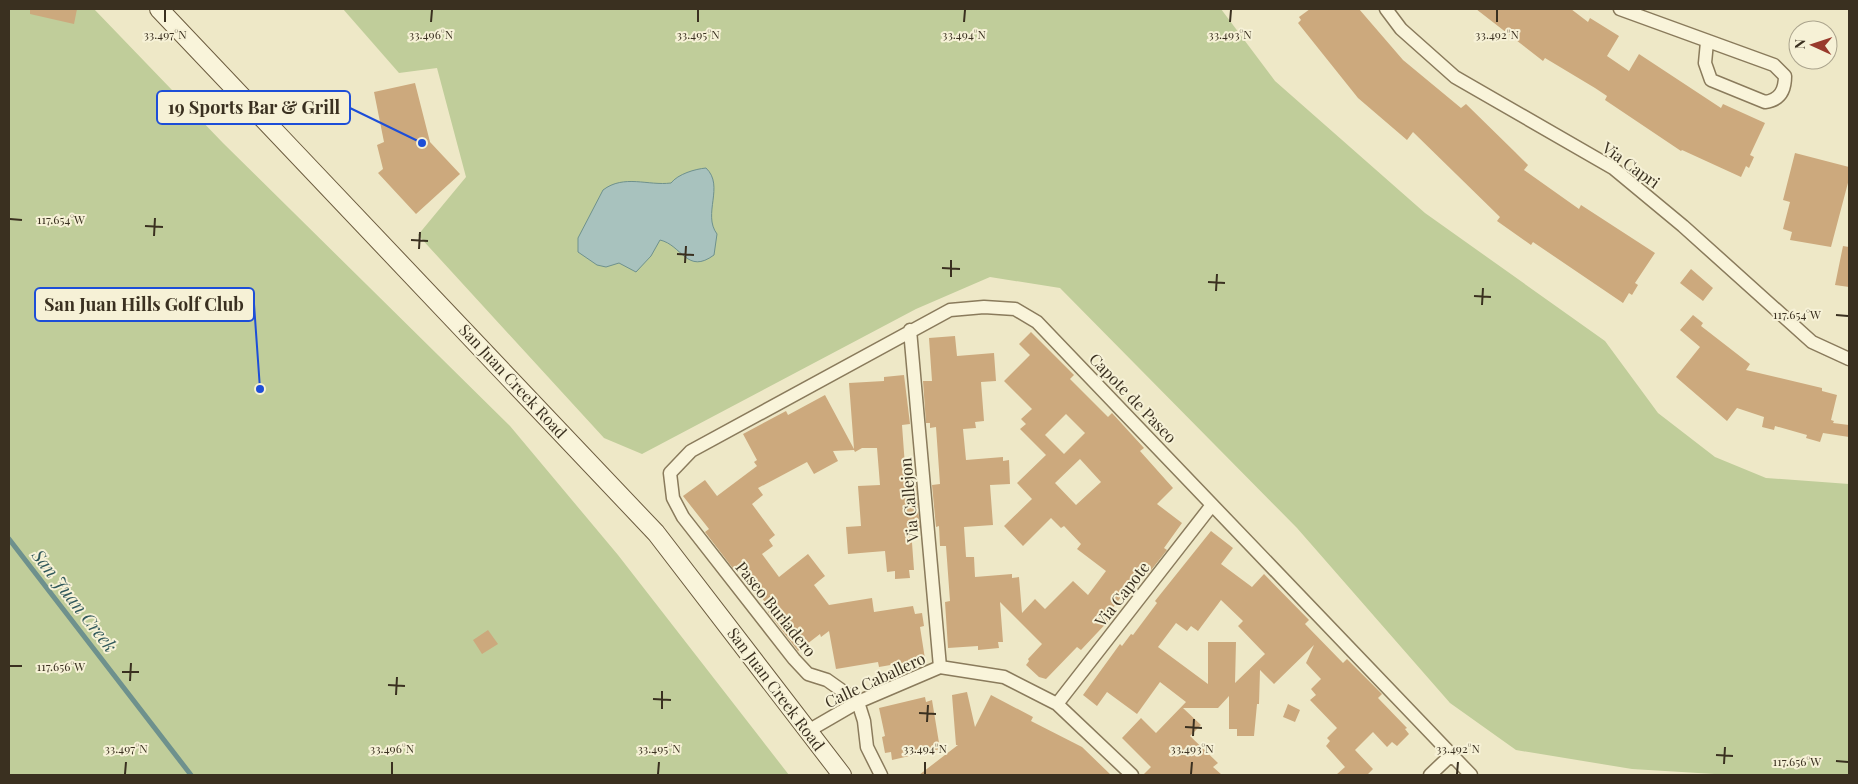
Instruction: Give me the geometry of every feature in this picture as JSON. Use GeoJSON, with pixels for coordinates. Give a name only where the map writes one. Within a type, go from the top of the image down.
{"type":"FeatureCollection","features":[{"type":"Feature","properties":{"kind":"main road","name":"San Juan Creek Road"},"geometry":{"type":"LineString","coordinates":[[159,9],[656,533],[842,775]]}},
{"type":"Feature","properties":{"kind":"street","name":"Via Capri"},"geometry":{"type":"LineString","coordinates":[[1386,9],[1401,30],[1455,77],[1613,168],[1683,226],[1812,342],[1849,359]]}},
{"type":"Feature","properties":{"kind":"street"},"geometry":{"type":"LineString","coordinates":[[1620,9],[1780,69],[1785,76],[1780,97],[1774,101],[1765,102],[1711,80],[1705,63],[1707,42]]}},
{"type":"Feature","properties":{"kind":"street","name":"Capote de Paseo"},"geometry":{"type":"LineString","coordinates":[[691,451],[910,330],[950,310],[984,307],[1015,310],[1037,322],[1323,618],[1450,756],[1471,775]]}},
{"type":"Feature","properties":{"kind":"street","name":"Via Callejon"},"geometry":{"type":"LineString","coordinates":[[910,330],[940,667]]}},
{"type":"Feature","properties":{"kind":"street","name":"Paseo Burladero"},"geometry":{"type":"LineString","coordinates":[[691,451],[670,473],[673,498],[683,517],[808,674],[827,680],[858,702]]}},
{"type":"Feature","properties":{"kind":"street","name":"Via Capote"},"geometry":{"type":"LineString","coordinates":[[1057,704],[1212,505]]}},
{"type":"Feature","properties":{"kind":"street","name":"Calle Caballero"},"geometry":{"type":"LineString","coordinates":[[808,731],[858,702],[940,667],[1004,677],[1057,704],[1132,775]]}},
{"type":"Feature","properties":{"kind":"street"},"geometry":{"type":"LineString","coordinates":[[858,702],[864,721],[867,747],[881,775]]}},
{"type":"Feature","properties":{"kind":"street"},"geometry":{"type":"LineString","coordinates":[[1430,775],[1450,756]]}},
{"type":"Feature","properties":{"kind":"green space"},"geometry":{"type":"Polygon","coordinates":[[[9,9],[94,9],[223,143],[510,426],[618,555],[789,775],[9,775],[9,9]]]}},
{"type":"Feature","properties":{"kind":"green space"},"geometry":{"type":"Polygon","coordinates":[[[343,9],[1221,9],[1275,81],[1425,213],[1605,341],[1658,413],[1715,457],[1766,478],[1849,484],[1849,775],[1731,775],[1632,769],[1516,750],[1450,703],[1297,528],[1060,288],[990,277],[916,309],[642,454],[604,438],[418,235],[466,177],[437,68],[399,73],[343,9]]]}},
{"type":"Feature","properties":{"kind":"water"},"geometry":{"type":"Polygon","coordinates":[[[706,168],[714,183],[712,218],[717,234],[714,255],[697,262],[685,257],[674,247],[660,240],[651,256],[636,272],[619,263],[606,267],[597,265],[578,252],[578,238],[603,190],[611,185],[628,182],[671,183],[687,172],[706,168]]]}},
{"type":"Feature","properties":{"kind":"building"},"geometry":{"type":"Polygon","coordinates":[[[30,9],[77,9],[74,24],[30,14],[30,9]]]}},
{"type":"Feature","properties":{"kind":"building"},"geometry":{"type":"Polygon","coordinates":[[[1310,9],[1359,9],[1403,60],[1461,108],[1466,104],[1528,165],[1524,170],[1579,209],[1581,205],[1655,253],[1635,283],[1638,285],[1632,295],[1629,293],[1623,303],[1533,242],[1531,245],[1497,221],[1500,217],[1413,132],[1407,140],[1358,98],[1298,23],[1301,20],[1299,17],[1310,9]]]}},
{"type":"Feature","properties":{"kind":"building"},"geometry":{"type":"Polygon","coordinates":[[[1476,9],[1571,9],[1588,22],[1590,18],[1619,36],[1607,56],[1629,71],[1639,54],[1721,108],[1723,104],[1765,123],[1750,155],[1754,157],[1749,168],[1746,166],[1741,177],[1681,151],[1605,100],[1607,96],[1595,88],[1545,58],[1543,61],[1476,9]]]}},
{"type":"Feature","properties":{"kind":"building"},"geometry":{"type":"Polygon","coordinates":[[[415,83],[430,142],[460,174],[416,214],[378,173],[383,169],[377,145],[384,142],[374,92],[415,83]]]}},
{"type":"Feature","properties":{"kind":"building"},"geometry":{"type":"Polygon","coordinates":[[[1795,153],[1849,167],[1849,179],[1831,247],[1790,240],[1792,232],[1783,229],[1790,202],[1783,200],[1795,153]]]}},
{"type":"Feature","properties":{"kind":"building"},"geometry":{"type":"Polygon","coordinates":[[[1843,246],[1849,247],[1849,287],[1835,285],[1843,246]]]}},
{"type":"Feature","properties":{"kind":"building"},"geometry":{"type":"Polygon","coordinates":[[[1691,269],[1713,288],[1703,301],[1680,283],[1691,269]]]}},
{"type":"Feature","properties":{"kind":"building"},"geometry":{"type":"Polygon","coordinates":[[[1693,315],[1703,323],[1701,326],[1750,364],[1746,370],[1822,388],[1822,391],[1837,395],[1831,420],[1834,421],[1833,423],[1849,425],[1849,437],[1823,433],[1820,442],[1806,438],[1807,435],[1775,426],[1774,430],[1762,427],[1764,417],[1737,408],[1727,421],[1676,377],[1700,347],[1680,330],[1693,315]]]}},
{"type":"Feature","properties":{"kind":"building"},"geometry":{"type":"Polygon","coordinates":[[[1031,332],[1074,375],[1070,379],[1108,417],[1112,413],[1144,448],[1140,451],[1173,488],[1157,504],[1182,523],[1164,548],[1167,550],[1148,574],[1142,569],[1109,613],[1113,616],[1081,650],[1077,647],[1046,679],[1039,677],[1026,665],[1029,661],[1028,659],[1042,644],[1000,602],[1003,642],[998,642],[999,648],[978,650],[978,646],[948,648],[945,602],[950,601],[946,546],[940,546],[939,526],[936,527],[932,485],[940,484],[936,427],[930,428],[930,423],[926,423],[923,381],[932,381],[929,338],[955,336],[957,356],[994,353],[996,381],[981,382],[984,421],[975,422],[976,428],[963,429],[966,460],[1003,457],[1003,461],[1009,460],[1010,484],[990,485],[993,525],[964,527],[966,557],[974,557],[975,577],[1012,574],[1012,578],[1019,577],[1022,613],[1035,599],[1045,609],[1073,581],[1088,595],[1106,571],[1077,549],[1081,544],[1064,526],[1061,528],[1051,518],[1023,546],[1004,526],[1032,499],[1017,483],[1046,455],[1020,429],[1026,424],[1021,419],[1032,409],[1004,381],[1030,355],[1019,344],[1031,332]],[[1066,414],[1045,435],[1064,454],[1085,433],[1066,414]],[[1080,459],[1055,483],[1076,505],[1101,482],[1080,459]]]}},
{"type":"Feature","properties":{"kind":"building"},"geometry":{"type":"Polygon","coordinates":[[[904,375],[910,424],[902,425],[906,480],[913,480],[913,486],[916,486],[920,528],[911,529],[914,570],[909,570],[910,578],[895,579],[895,571],[887,572],[885,551],[848,554],[846,527],[861,526],[858,486],[880,485],[877,448],[862,448],[855,452],[854,450],[833,451],[838,461],[814,474],[807,462],[758,488],[763,495],[752,504],[775,535],[769,540],[773,546],[762,554],[779,577],[808,554],[825,576],[814,585],[829,605],[872,598],[874,612],[913,606],[915,614],[922,613],[924,626],[920,627],[925,659],[879,667],[878,662],[836,669],[829,631],[821,637],[820,634],[798,651],[768,612],[771,610],[739,568],[735,571],[705,532],[709,529],[683,496],[705,480],[717,496],[757,466],[754,462],[757,460],[743,434],[786,411],[788,415],[825,395],[854,449],[849,383],[884,381],[884,377],[904,375]]]}},
{"type":"Feature","properties":{"kind":"building"},"geometry":{"type":"Polygon","coordinates":[[[1211,531],[1233,548],[1221,564],[1252,587],[1264,574],[1309,620],[1305,624],[1343,663],[1347,659],[1382,694],[1378,698],[1407,728],[1405,729],[1409,734],[1397,746],[1392,742],[1387,747],[1373,732],[1355,750],[1373,769],[1367,775],[1336,775],[1345,767],[1326,746],[1330,741],[1327,738],[1337,728],[1310,700],[1316,695],[1311,689],[1321,679],[1306,663],[1314,645],[1274,684],[1260,670],[1259,704],[1257,704],[1254,736],[1237,736],[1237,729],[1229,729],[1229,696],[1218,708],[1183,708],[1201,725],[1190,736],[1218,763],[1213,767],[1222,775],[1143,775],[1151,767],[1122,738],[1141,718],[1156,733],[1186,702],[1160,682],[1137,714],[1107,692],[1097,706],[1083,695],[1120,644],[1122,646],[1131,634],[1133,635],[1157,603],[1155,601],[1211,531]],[[1221,600],[1198,631],[1191,626],[1187,631],[1176,623],[1158,647],[1208,684],[1208,642],[1236,642],[1235,683],[1265,654],[1238,626],[1243,621],[1221,600]]]}},
{"type":"Feature","properties":{"kind":"building"},"geometry":{"type":"Polygon","coordinates":[[[488,630],[498,644],[482,654],[473,640],[488,630]]]}},
{"type":"Feature","properties":{"kind":"building"},"geometry":{"type":"Polygon","coordinates":[[[967,692],[975,727],[991,695],[1033,717],[1031,721],[1082,747],[1111,775],[919,775],[958,745],[956,745],[952,695],[967,692]]]}},
{"type":"Feature","properties":{"kind":"building"},"geometry":{"type":"Polygon","coordinates":[[[925,697],[926,702],[932,700],[940,749],[892,760],[891,752],[885,753],[882,737],[885,736],[879,708],[925,697]]]}},
{"type":"Feature","properties":{"kind":"building"},"geometry":{"type":"Polygon","coordinates":[[[1288,704],[1300,710],[1295,722],[1283,717],[1288,704]]]}},
{"type":"Feature","properties":{"kind":"waterway","name":"San Juan Creek"},"geometry":{"type":"LineString","coordinates":[[9,539],[191,775]]}},
{"type":"Feature","properties":{"kind":"place","name":"19 Sports Bar & Grill"},"geometry":{"type":"Point","coordinates":[422,143]}},
{"type":"Feature","properties":{"kind":"place","name":"San Juan Hills Golf Club"},"geometry":{"type":"Point","coordinates":[260,389]}}]}
